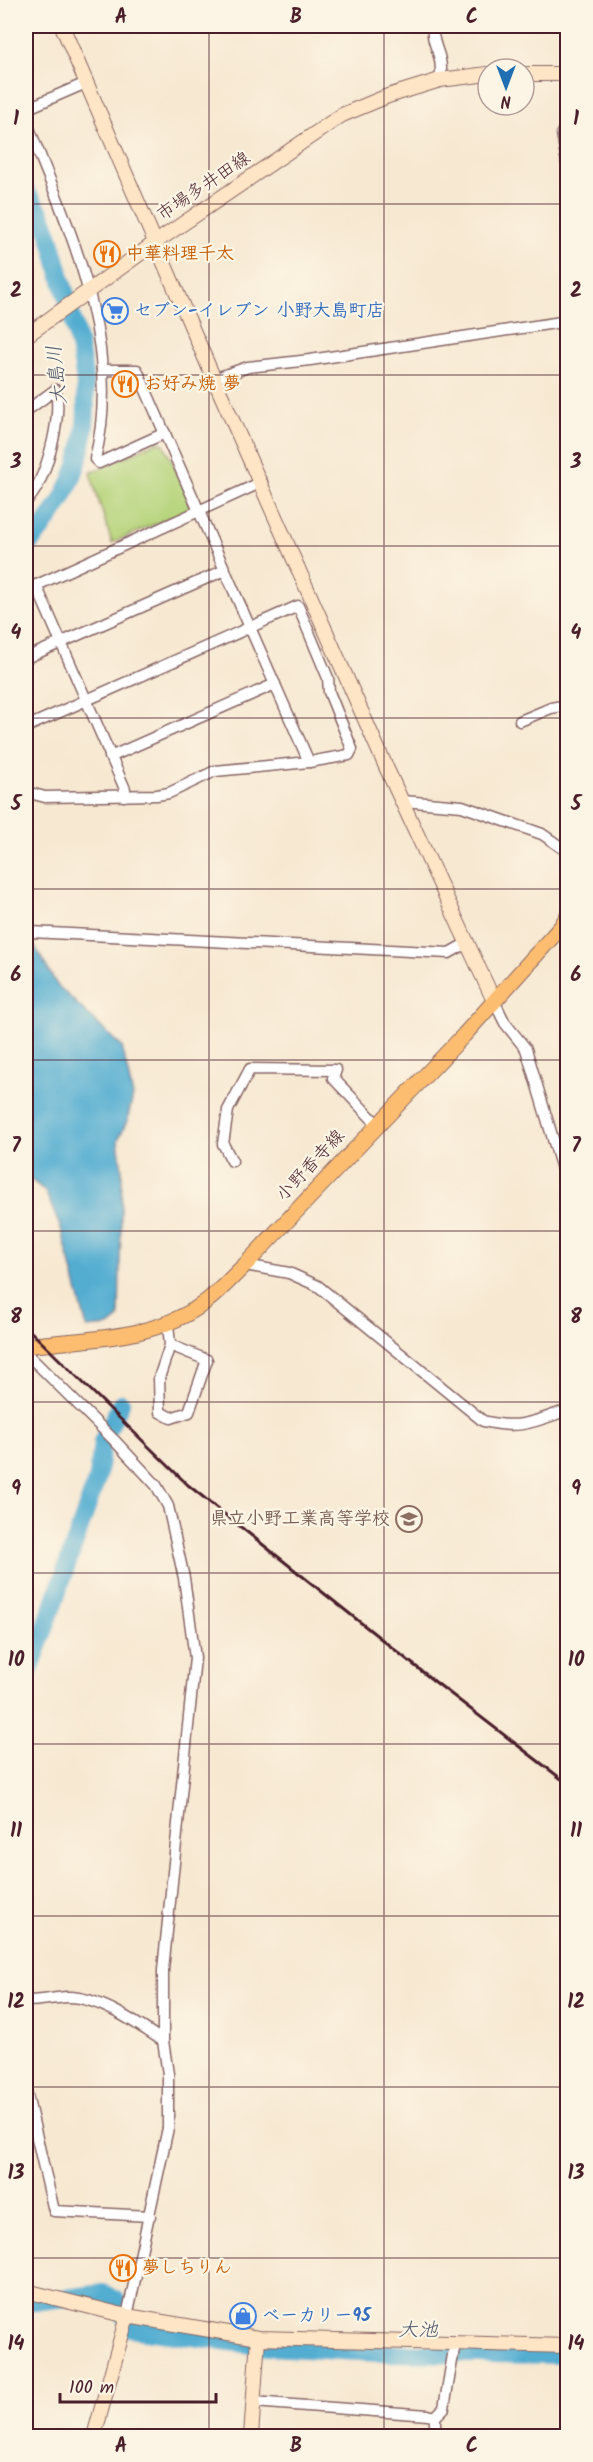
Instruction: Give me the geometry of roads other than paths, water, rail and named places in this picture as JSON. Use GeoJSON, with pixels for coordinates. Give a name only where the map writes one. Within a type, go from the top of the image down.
{"type":"FeatureCollection","features":[{"type":"Feature","properties":{"kind":"main road","name":"小野香寺線"},"geometry":{"type":"LineString","coordinates":[[26,1346],[132,1334],[168,1324],[208,1301],[494,1001],[565,923]]}},
{"type":"Feature","properties":{"kind":"street","name":"市場多井田線"},"geometry":{"type":"LineString","coordinates":[[62,26],[156,242],[342,115],[388,96],[440,80],[476,76]]}},
{"type":"Feature","properties":{"kind":"street"},"geometry":{"type":"LineString","coordinates":[[433,26],[432,34],[442,66],[440,80]]}},
{"type":"Feature","properties":{"kind":"street"},"geometry":{"type":"LineString","coordinates":[[536,74],[567,74]]}},
{"type":"Feature","properties":{"kind":"street"},"geometry":{"type":"LineString","coordinates":[[26,109],[86,84]]}},
{"type":"Feature","properties":{"kind":"street"},"geometry":{"type":"LineString","coordinates":[[567,120],[562,133],[567,169]]}},
{"type":"Feature","properties":{"kind":"street"},"geometry":{"type":"LineString","coordinates":[[26,121],[64,216],[102,370],[104,397],[95,459],[99,463],[165,433]]}},
{"type":"Feature","properties":{"kind":"street"},"geometry":{"type":"LineString","coordinates":[[26,239],[29,248],[29,266],[26,268]]}},
{"type":"Feature","properties":{"kind":"street"},"geometry":{"type":"LineString","coordinates":[[26,336],[156,242],[214,379],[467,943],[506,1023],[526,1049],[567,1189]]}},
{"type":"Feature","properties":{"kind":"street"},"geometry":{"type":"LineString","coordinates":[[214,379],[248,367],[310,360],[567,321]]}},
{"type":"Feature","properties":{"kind":"street"},"geometry":{"type":"LineString","coordinates":[[102,370],[137,370],[309,762]]}},
{"type":"Feature","properties":{"kind":"street"},"geometry":{"type":"LineString","coordinates":[[26,411],[55,390],[58,405],[53,436],[45,466],[31,496],[26,501]]}},
{"type":"Feature","properties":{"kind":"street"},"geometry":{"type":"LineString","coordinates":[[124,796],[124,789],[60,642],[31,587],[262,482]]}},
{"type":"Feature","properties":{"kind":"street"},"geometry":{"type":"LineString","coordinates":[[26,658],[225,570]]}},
{"type":"Feature","properties":{"kind":"street"},"geometry":{"type":"LineString","coordinates":[[26,727],[298,606],[328,678],[329,692],[352,749],[349,755],[309,762],[215,771],[169,793],[45,797],[26,792]]}},
{"type":"Feature","properties":{"kind":"street"},"geometry":{"type":"LineString","coordinates":[[110,757],[275,684]]}},
{"type":"Feature","properties":{"kind":"street"},"geometry":{"type":"LineString","coordinates":[[520,720],[551,708],[567,705]]}},
{"type":"Feature","properties":{"kind":"street"},"geometry":{"type":"LineString","coordinates":[[403,801],[462,806],[542,834],[567,852]]}},
{"type":"Feature","properties":{"kind":"street"},"geometry":{"type":"LineString","coordinates":[[26,925],[31,932],[450,953],[467,943]]}},
{"type":"Feature","properties":{"kind":"street"},"geometry":{"type":"LineString","coordinates":[[232,1161],[223,1144],[228,1110],[250,1069],[336,1070],[333,1078],[377,1124]]}},
{"type":"Feature","properties":{"kind":"street"},"geometry":{"type":"LineString","coordinates":[[245,1264],[289,1273],[318,1286],[483,1421],[504,1426],[524,1425],[567,1410]]}},
{"type":"Feature","properties":{"kind":"street"},"geometry":{"type":"LineString","coordinates":[[168,1324],[170,1345],[159,1378],[160,1412],[171,1418],[189,1412],[207,1360],[170,1345]]}},
{"type":"Feature","properties":{"kind":"street"},"geometry":{"type":"LineString","coordinates":[[26,1353],[156,1485],[168,1506],[184,1578],[195,1659],[163,1970],[168,2128],[127,2316],[94,2436]]}},
{"type":"Feature","properties":{"kind":"street"},"geometry":{"type":"LineString","coordinates":[[26,2001],[69,1997],[88,2001],[131,2019],[164,2041]]}},
{"type":"Feature","properties":{"kind":"street"},"geometry":{"type":"LineString","coordinates":[[26,2091],[54,2211],[150,2216]]}},
{"type":"Feature","properties":{"kind":"street"},"geometry":{"type":"LineString","coordinates":[[26,2291],[127,2316],[258,2338],[567,2346]]}},
{"type":"Feature","properties":{"kind":"street"},"geometry":{"type":"LineString","coordinates":[[251,2436],[258,2338]]}},
{"type":"Feature","properties":{"kind":"street"},"geometry":{"type":"LineString","coordinates":[[435,2436],[435,2417],[444,2408],[455,2343]]}},
{"type":"Feature","properties":{"kind":"street"},"geometry":{"type":"LineString","coordinates":[[254,2402],[435,2417]]}},
{"type":"Feature","properties":{"kind":"water"},"geometry":{"type":"Polygon","coordinates":[[[26,935],[30,938],[57,985],[122,1047],[133,1096],[127,1121],[118,1140],[122,1170],[119,1318],[109,1326],[87,1328],[62,1231],[45,1191],[26,1176],[26,935]]]}},
{"type":"Feature","properties":{"kind":"waterway","name":"大島川"},"geometry":{"type":"LineString","coordinates":[[26,191],[41,214],[51,240],[82,359],[85,393],[85,425],[80,456],[69,486],[51,517],[26,547]]}},
{"type":"Feature","properties":{"kind":"waterway"},"geometry":{"type":"LineString","coordinates":[[26,1677],[33,1663],[98,1476],[102,1442],[121,1403]]}},
{"type":"Feature","properties":{"kind":"waterway","name":"大池"},"geometry":{"type":"LineString","coordinates":[[26,2303],[103,2293],[117,2300],[131,2329],[268,2347],[378,2353],[568,2355]]}},
{"type":"Feature","properties":{"kind":"railway"},"geometry":{"type":"LineString","coordinates":[[26,1327],[188,1485],[434,1681],[568,1784]]}},
{"type":"Feature","properties":{"kind":"place","name":"中華料理千太"},"geometry":{"type":"Point","coordinates":[107,254]}},
{"type":"Feature","properties":{"kind":"place","name":"セブン-イレブン 小野大島町店"},"geometry":{"type":"Point","coordinates":[115,311]}},
{"type":"Feature","properties":{"kind":"place","name":"お好み焼 夢"},"geometry":{"type":"Point","coordinates":[125,384]}},
{"type":"Feature","properties":{"kind":"place","name":"県立小野工業高等学校"},"geometry":{"type":"Point","coordinates":[409,1519]}},
{"type":"Feature","properties":{"kind":"place","name":"夢しちりん"},"geometry":{"type":"Point","coordinates":[123,2268]}},
{"type":"Feature","properties":{"kind":"place","name":"ベーカリー95"},"geometry":{"type":"Point","coordinates":[243,2316]}}]}
